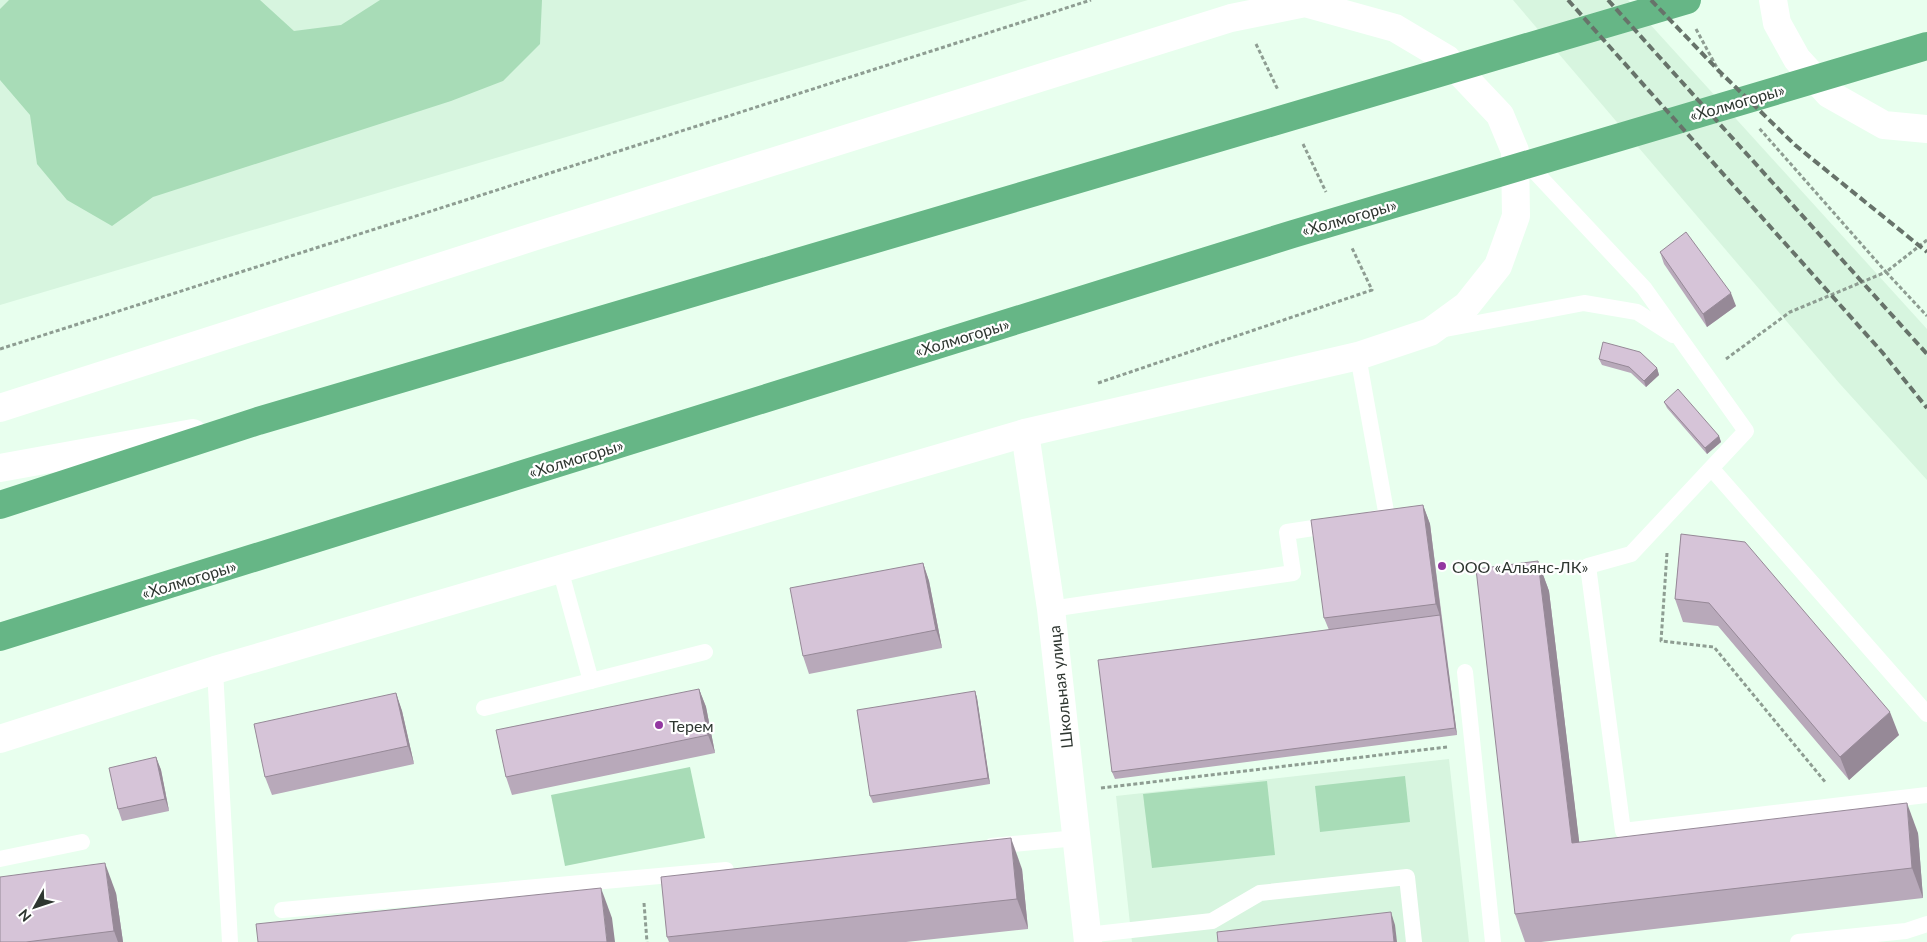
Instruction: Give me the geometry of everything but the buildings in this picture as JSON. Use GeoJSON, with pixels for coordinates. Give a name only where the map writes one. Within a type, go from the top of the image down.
{"type":"FeatureCollection","features":[{"type":"Feature","properties":{"kind":"highway"},"geometry":{"type":"LineString","coordinates":[[0,505],[258,421],[1211,141],[1690,12]]}},
{"type":"Feature","properties":{"kind":"highway","name":"«Холмогоры»"},"geometry":{"type":"LineString","coordinates":[[0,637],[1293,234],[1927,46]]}},
{"type":"Feature","properties":{"kind":"street"},"geometry":{"type":"LineString","coordinates":[[1773,0],[1777,23],[1797,60],[1829,94],[1884,125],[1927,129]]}},
{"type":"Feature","properties":{"kind":"street"},"geometry":{"type":"LineString","coordinates":[[0,408],[536,236],[1231,18],[1305,2],[1395,28],[1447,58],[1500,115],[1516,151],[1516,216],[1498,266],[1467,305],[1430,332],[1358,356],[1025,433],[215,670],[0,739]]}},
{"type":"Feature","properties":{"kind":"street"},"geometry":{"type":"LineString","coordinates":[[0,468],[258,421]]}},
{"type":"Feature","properties":{"kind":"street","name":"Школьная улица"},"geometry":{"type":"LineString","coordinates":[[1025,433],[1052,609],[1088,938]]}},
{"type":"Feature","properties":{"kind":"lane"},"geometry":{"type":"LineString","coordinates":[[1516,151],[1644,288],[1746,431],[1631,554],[1588,566],[1623,831],[1927,795]]}},
{"type":"Feature","properties":{"kind":"lane"},"geometry":{"type":"LineString","coordinates":[[1430,332],[1584,303],[1637,312],[1681,340]]}},
{"type":"Feature","properties":{"kind":"lane"},"geometry":{"type":"LineString","coordinates":[[1052,609],[1293,573],[1287,532],[1387,517],[1358,356]]}},
{"type":"Feature","properties":{"kind":"lane"},"geometry":{"type":"LineString","coordinates":[[1712,469],[1927,714]]}},
{"type":"Feature","properties":{"kind":"lane"},"geometry":{"type":"LineString","coordinates":[[560,569],[591,681]]}},
{"type":"Feature","properties":{"kind":"lane"},"geometry":{"type":"LineString","coordinates":[[484,708],[705,652]]}},
{"type":"Feature","properties":{"kind":"lane"},"geometry":{"type":"LineString","coordinates":[[215,670],[230,942]]}},
{"type":"Feature","properties":{"kind":"lane"},"geometry":{"type":"LineString","coordinates":[[1465,672],[1493,942]]}},
{"type":"Feature","properties":{"kind":"lane"},"geometry":{"type":"LineString","coordinates":[[978,847],[1077,838]]}},
{"type":"Feature","properties":{"kind":"lane"},"geometry":{"type":"LineString","coordinates":[[0,859],[82,842]]}},
{"type":"Feature","properties":{"kind":"lane"},"geometry":{"type":"LineString","coordinates":[[282,910],[741,869]]}},
{"type":"Feature","properties":{"kind":"lane"},"geometry":{"type":"LineString","coordinates":[[1088,938],[1212,921],[1260,893],[1407,877],[1414,942]]}},
{"type":"Feature","properties":{"kind":"lane"},"geometry":{"type":"LineString","coordinates":[[1798,942],[1906,930],[1927,924]]}},
{"type":"Feature","properties":{"kind":"path"},"geometry":{"type":"LineString","coordinates":[[0,349],[1091,0]]}},
{"type":"Feature","properties":{"kind":"path"},"geometry":{"type":"LineString","coordinates":[[1690,12],[1723,79]]}},
{"type":"Feature","properties":{"kind":"path"},"geometry":{"type":"LineString","coordinates":[[1758,128],[1927,316]]}},
{"type":"Feature","properties":{"kind":"path"},"geometry":{"type":"LineString","coordinates":[[1705,375],[1790,312],[1886,272],[1927,240]]}},
{"type":"Feature","properties":{"kind":"path"},"geometry":{"type":"LineString","coordinates":[[1670,513],[1661,641],[1714,647],[1843,805]]}},
{"type":"Feature","properties":{"kind":"path"},"geometry":{"type":"LineString","coordinates":[[1072,791],[1473,744]]}},
{"type":"Feature","properties":{"kind":"path"},"geometry":{"type":"LineString","coordinates":[[642,878],[647,942]]}},
{"type":"Feature","properties":{"kind":"shaded area"},"geometry":{"type":"Polygon","coordinates":[[[0,0],[1028,0],[0,305],[0,0]]]}},
{"type":"Feature","properties":{"kind":"shaded area"},"geometry":{"type":"Polygon","coordinates":[[[1513,0],[1628,0],[1927,329],[1927,480],[1840,384],[1513,0]]]}},
{"type":"Feature","properties":{"kind":"shaded area"},"geometry":{"type":"Polygon","coordinates":[[[1449,759],[1469,942],[1132,942],[1116,796],[1449,759]]]}},
{"type":"Feature","properties":{"kind":"green space"},"geometry":{"type":"Polygon","coordinates":[[[9,0],[260,0],[294,31],[341,25],[380,0],[542,0],[540,44],[503,81],[451,101],[153,197],[112,226],[67,200],[37,164],[30,115],[0,80],[0,9],[9,0]]]}},
{"type":"Feature","properties":{"kind":"green space"},"geometry":{"type":"Polygon","coordinates":[[[690,767],[705,838],[565,866],[551,795],[690,767]]]}},
{"type":"Feature","properties":{"kind":"green space"},"geometry":{"type":"Polygon","coordinates":[[[1405,776],[1410,822],[1320,832],[1315,786],[1405,776]]]}},
{"type":"Feature","properties":{"kind":"green space"},"geometry":{"type":"Polygon","coordinates":[[[1267,781],[1275,855],[1152,868],[1143,794],[1267,781]]]}},
{"type":"Feature","properties":{"kind":"railway"},"geometry":{"type":"LineString","coordinates":[[1568,0],[1882,352],[1927,408]]}},
{"type":"Feature","properties":{"kind":"railway"},"geometry":{"type":"LineString","coordinates":[[1608,0],[1927,354]]}},
{"type":"Feature","properties":{"kind":"railway"},"geometry":{"type":"LineString","coordinates":[[1651,0],[1719,71],[1795,145],[1927,252]]}},
{"type":"Feature","properties":{"kind":"place","name":"ООО «Альянс-ЛК»"},"geometry":{"type":"Point","coordinates":[1442,566]}},
{"type":"Feature","properties":{"kind":"place","name":"Терем"},"geometry":{"type":"Point","coordinates":[659,725]}}]}
